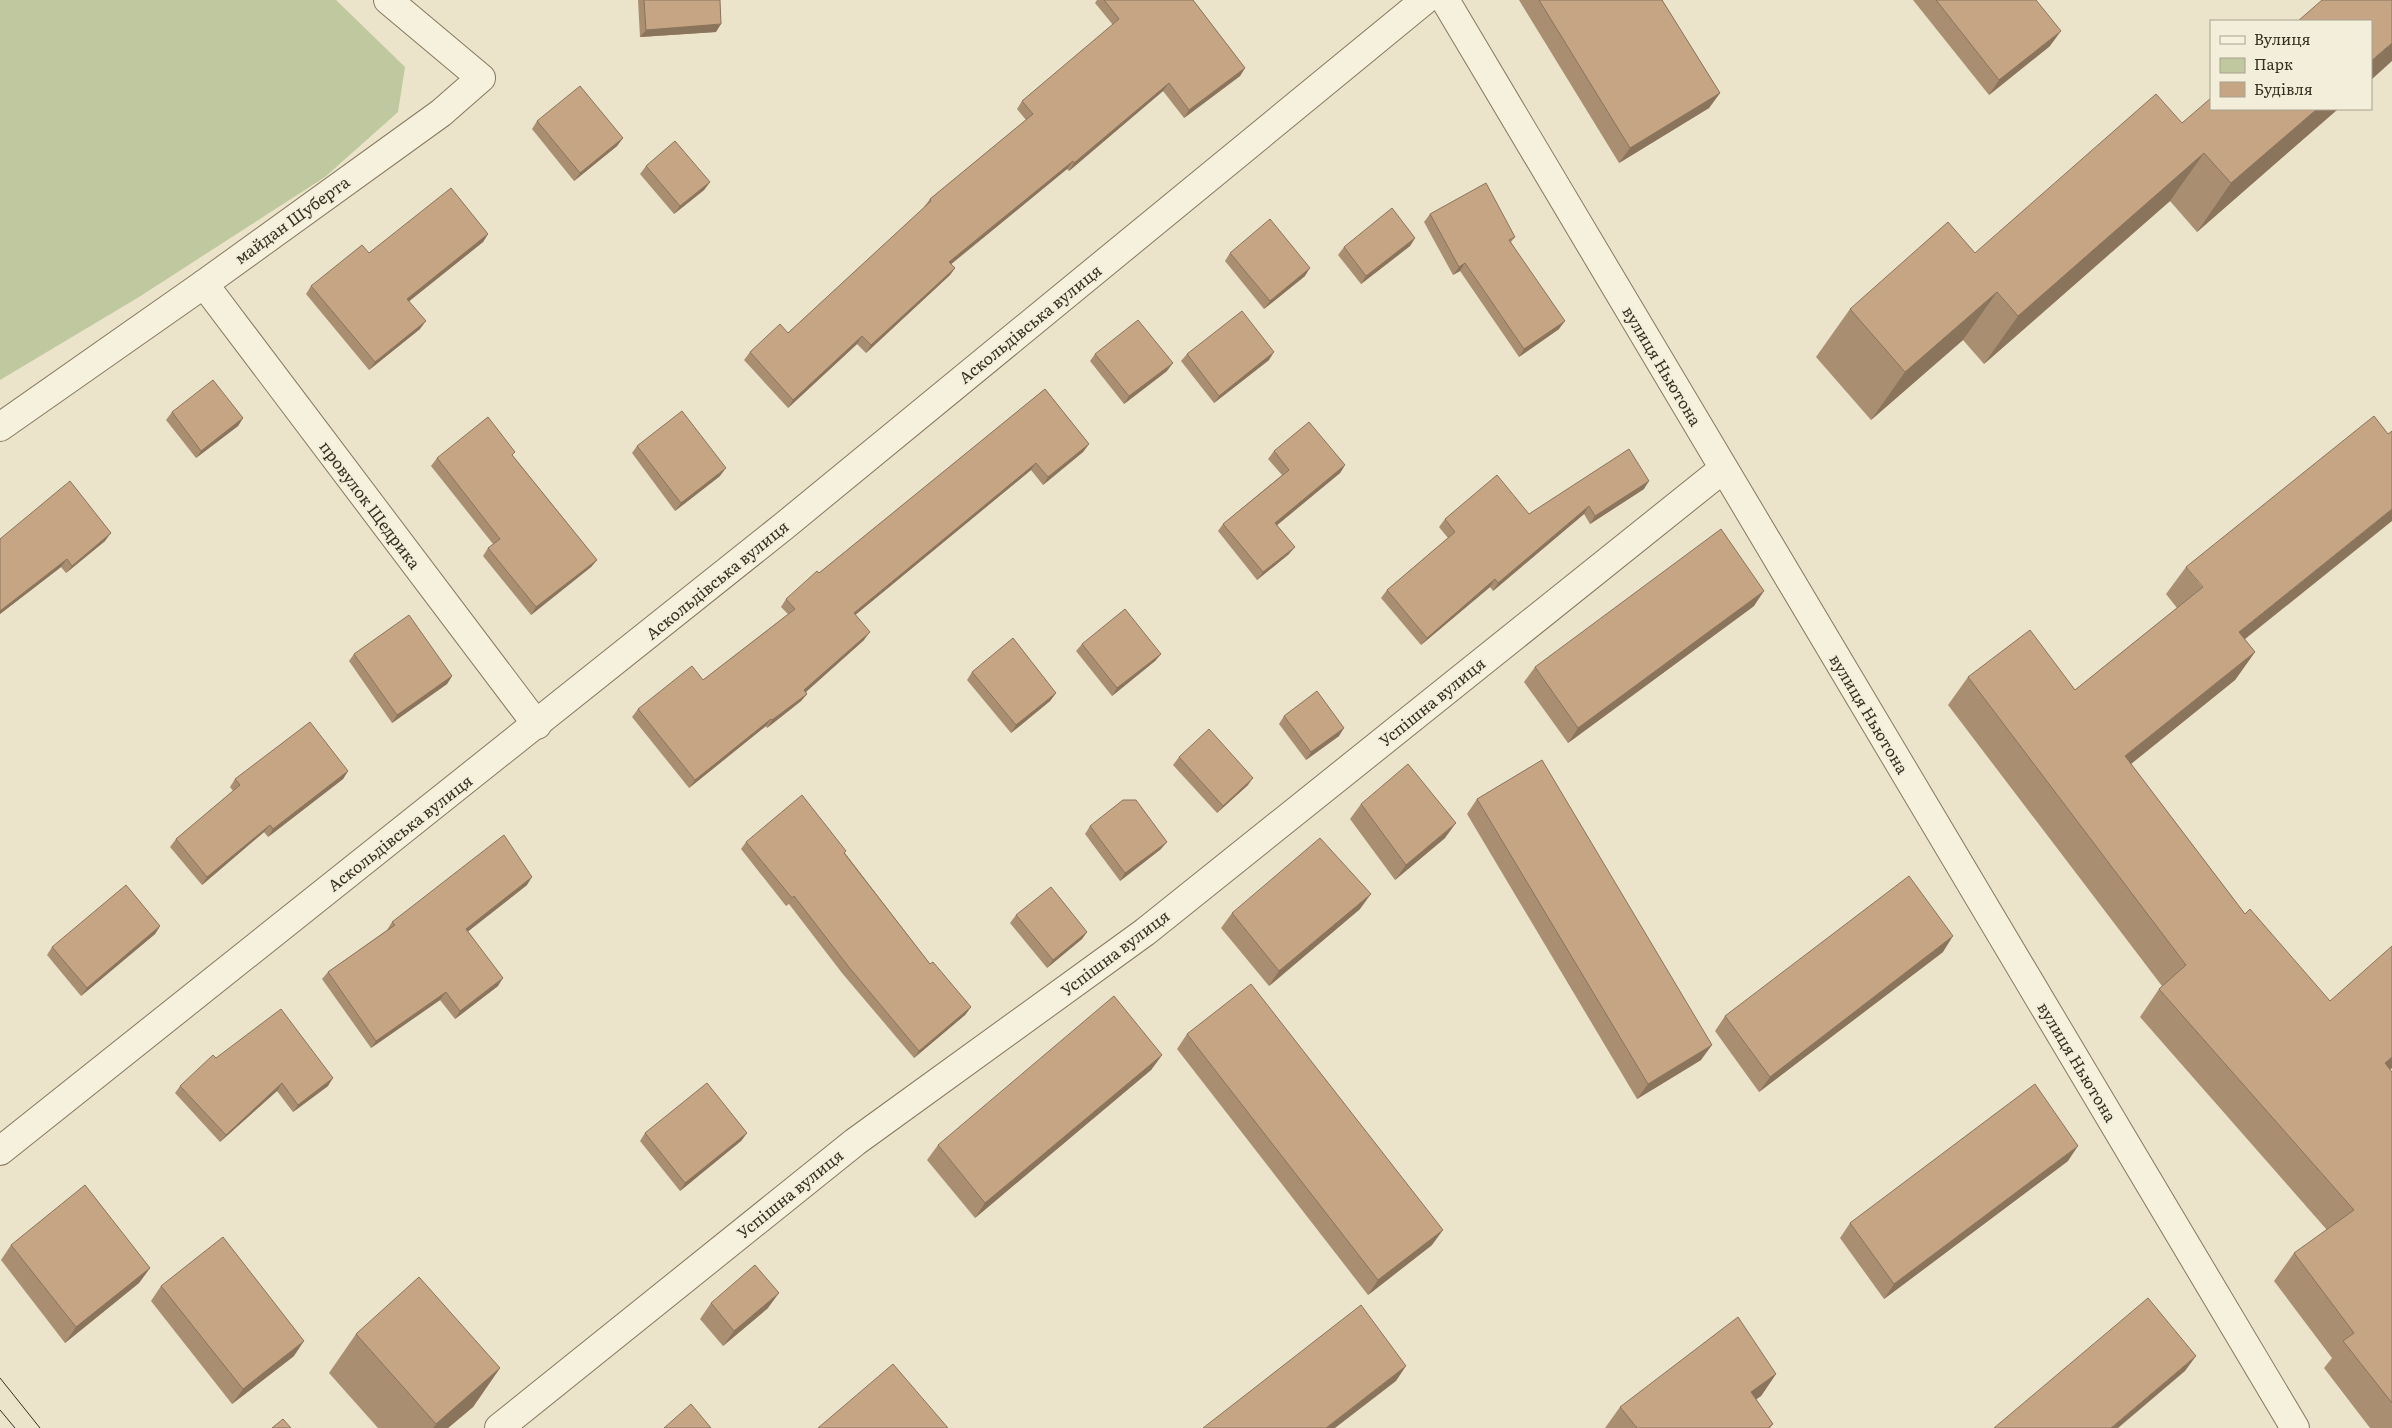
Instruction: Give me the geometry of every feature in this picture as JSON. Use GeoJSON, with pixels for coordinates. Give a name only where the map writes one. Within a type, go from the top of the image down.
{"type":"FeatureCollection","features":[{"type":"Feature","properties":{"kind":"street","name":"майдан Шуберта"},"geometry":{"type":"LineString","coordinates":[[0,427],[204,284],[441,113],[481,78],[388,0]]}},
{"type":"Feature","properties":{"kind":"street","name":"Аскольдівська вулиця"},"geometry":{"type":"LineString","coordinates":[[0,1150],[537,725],[792,520],[1425,0]]}},
{"type":"Feature","properties":{"kind":"street","name":"вулиця Ньютона"},"geometry":{"type":"LineString","coordinates":[[1445,0],[2295,1428]]}},
{"type":"Feature","properties":{"kind":"street","name":"провулок Щедрика"},"geometry":{"type":"LineString","coordinates":[[204,284],[537,725]]}},
{"type":"Feature","properties":{"kind":"street","name":"Успішна вулиця"},"geometry":{"type":"LineString","coordinates":[[499,1428],[855,1142],[1145,932],[1723,469]]}},
{"type":"Feature","properties":{"kind":"green space"},"geometry":{"type":"Polygon","coordinates":[[[0,0],[336,0],[405,67],[398,112],[325,177],[139,297],[0,380],[0,0]]]}},
{"type":"Feature","properties":{"kind":"building"},"geometry":{"type":"Polygon","coordinates":[[[644,0],[720,0],[721,24],[646,30],[644,0]]]}},
{"type":"Feature","properties":{"kind":"building"},"geometry":{"type":"Polygon","coordinates":[[[1104,0],[1193,0],[1245,68],[1189,110],[1169,83],[1074,163],[1073,161],[949,262],[955,268],[871,345],[862,336],[793,400],[750,352],[780,324],[788,333],[931,201],[930,199],[1033,114],[1022,101],[1119,19],[1104,0]]]}},
{"type":"Feature","properties":{"kind":"building"},"geometry":{"type":"Polygon","coordinates":[[[1539,0],[1662,0],[1720,93],[1630,148],[1539,0]]]}},
{"type":"Feature","properties":{"kind":"building"},"geometry":{"type":"Polygon","coordinates":[[[1936,0],[2036,0],[2061,31],[1999,80],[1936,0]]]}},
{"type":"Feature","properties":{"kind":"building"},"geometry":{"type":"Polygon","coordinates":[[[2322,0],[2392,0],[2392,43],[2372,60],[2372,20],[2299,20],[2322,0]]]}},
{"type":"Feature","properties":{"kind":"building"},"geometry":{"type":"Polygon","coordinates":[[[580,86],[623,138],[580,173],[537,121],[580,86]]]}},
{"type":"Feature","properties":{"kind":"building"},"geometry":{"type":"Polygon","coordinates":[[[2156,94],[2182,123],[2210,99],[2210,110],[2316,110],[2231,183],[2204,153],[2018,316],[1997,292],[1905,372],[1850,309],[1948,222],[1975,253],[2156,94]]]}},
{"type":"Feature","properties":{"kind":"building"},"geometry":{"type":"Polygon","coordinates":[[[675,141],[710,182],[680,206],[646,166],[675,141]]]}},
{"type":"Feature","properties":{"kind":"building"},"geometry":{"type":"Polygon","coordinates":[[[1486,183],[1515,237],[1509,240],[1565,321],[1524,349],[1465,263],[1459,267],[1430,214],[1486,183]]]}},
{"type":"Feature","properties":{"kind":"building"},"geometry":{"type":"Polygon","coordinates":[[[451,188],[488,234],[407,299],[426,321],[375,362],[311,286],[362,245],[369,253],[451,188]]]}},
{"type":"Feature","properties":{"kind":"building"},"geometry":{"type":"Polygon","coordinates":[[[1392,208],[1415,238],[1366,276],[1344,247],[1392,208]]]}},
{"type":"Feature","properties":{"kind":"building"},"geometry":{"type":"Polygon","coordinates":[[[1270,219],[1310,268],[1270,301],[1230,253],[1270,219]]]}},
{"type":"Feature","properties":{"kind":"building"},"geometry":{"type":"Polygon","coordinates":[[[1242,311],[1274,352],[1219,396],[1187,354],[1242,311]]]}},
{"type":"Feature","properties":{"kind":"building"},"geometry":{"type":"Polygon","coordinates":[[[1138,320],[1173,363],[1129,396],[1095,354],[1138,320]]]}},
{"type":"Feature","properties":{"kind":"building"},"geometry":{"type":"Polygon","coordinates":[[[213,380],[243,418],[201,451],[172,412],[213,380]]]}},
{"type":"Feature","properties":{"kind":"building"},"geometry":{"type":"Polygon","coordinates":[[[1045,389],[1089,444],[1048,477],[1036,463],[854,613],[870,632],[804,690],[807,694],[771,719],[695,780],[638,709],[692,666],[703,680],[795,609],[786,599],[817,571],[819,573],[1045,389]]]}},
{"type":"Feature","properties":{"kind":"building"},"geometry":{"type":"Polygon","coordinates":[[[682,411],[726,468],[681,503],[637,446],[682,411]]]}},
{"type":"Feature","properties":{"kind":"building"},"geometry":{"type":"Polygon","coordinates":[[[2374,416],[2388,434],[2392,431],[2392,509],[2239,632],[2255,652],[2125,756],[2245,914],[2250,909],[2330,1001],[2392,946],[2392,1057],[2385,1063],[2392,1072],[2392,1403],[2343,1341],[2354,1333],[2294,1253],[2354,1210],[2159,989],[2186,965],[1968,677],[2030,630],[2075,690],[2203,587],[2186,567],[2374,416]]]}},
{"type":"Feature","properties":{"kind":"building"},"geometry":{"type":"Polygon","coordinates":[[[488,417],[515,452],[512,455],[597,560],[536,607],[488,548],[500,539],[437,458],[488,417]]]}},
{"type":"Feature","properties":{"kind":"building"},"geometry":{"type":"Polygon","coordinates":[[[1309,422],[1345,465],[1275,523],[1295,547],[1263,572],[1223,524],[1289,470],[1274,451],[1309,422]]]}},
{"type":"Feature","properties":{"kind":"building"},"geometry":{"type":"Polygon","coordinates":[[[1629,449],[1649,481],[1595,516],[1589,506],[1498,583],[1495,579],[1427,638],[1387,590],[1455,532],[1445,519],[1497,475],[1529,514],[1629,449]]]}},
{"type":"Feature","properties":{"kind":"building"},"geometry":{"type":"Polygon","coordinates":[[[70,481],[111,533],[72,566],[67,559],[0,611],[0,539],[70,481]]]}},
{"type":"Feature","properties":{"kind":"building"},"geometry":{"type":"Polygon","coordinates":[[[1721,529],[1764,591],[1578,728],[1535,667],[1721,529]]]}},
{"type":"Feature","properties":{"kind":"building"},"geometry":{"type":"Polygon","coordinates":[[[1125,609],[1161,654],[1117,688],[1082,644],[1125,609]]]}},
{"type":"Feature","properties":{"kind":"building"},"geometry":{"type":"Polygon","coordinates":[[[409,615],[452,676],[397,715],[354,654],[409,615]]]}},
{"type":"Feature","properties":{"kind":"building"},"geometry":{"type":"Polygon","coordinates":[[[1013,638],[1056,693],[1016,725],[972,672],[1013,638]]]}},
{"type":"Feature","properties":{"kind":"building"},"geometry":{"type":"Polygon","coordinates":[[[1317,691],[1344,728],[1311,752],[1284,716],[1317,691]]]}},
{"type":"Feature","properties":{"kind":"building"},"geometry":{"type":"Polygon","coordinates":[[[310,722],[348,771],[273,829],[270,825],[207,877],[176,839],[240,785],[235,779],[310,722]]]}},
{"type":"Feature","properties":{"kind":"building"},"geometry":{"type":"Polygon","coordinates":[[[1209,729],[1253,778],[1223,806],[1179,757],[1209,729]]]}},
{"type":"Feature","properties":{"kind":"building"},"geometry":{"type":"Polygon","coordinates":[[[1542,760],[1712,1045],[1648,1084],[1477,799],[1542,760]]]}},
{"type":"Feature","properties":{"kind":"building"},"geometry":{"type":"Polygon","coordinates":[[[1408,764],[1456,823],[1406,865],[1361,804],[1408,764]]]}},
{"type":"Feature","properties":{"kind":"building"},"geometry":{"type":"Polygon","coordinates":[[[802,795],[846,851],[844,853],[930,964],[933,962],[971,1007],[919,1051],[848,966],[794,896],[792,898],[746,842],[802,795]]]}},
{"type":"Feature","properties":{"kind":"building"},"geometry":{"type":"Polygon","coordinates":[[[1123,800],[1136,800],[1167,842],[1125,873],[1090,826],[1123,800]]]}},
{"type":"Feature","properties":{"kind":"building"},"geometry":{"type":"Polygon","coordinates":[[[504,835],[532,877],[466,929],[503,978],[460,1011],[446,992],[376,1041],[328,972],[395,925],[392,922],[504,835]]]}},
{"type":"Feature","properties":{"kind":"building"},"geometry":{"type":"Polygon","coordinates":[[[1320,838],[1371,894],[1279,971],[1232,913],[1320,838]]]}},
{"type":"Feature","properties":{"kind":"building"},"geometry":{"type":"Polygon","coordinates":[[[1909,876],[1953,936],[1770,1077],[1725,1016],[1909,876]]]}},
{"type":"Feature","properties":{"kind":"building"},"geometry":{"type":"Polygon","coordinates":[[[126,885],[160,926],[87,988],[52,947],[126,885]]]}},
{"type":"Feature","properties":{"kind":"building"},"geometry":{"type":"Polygon","coordinates":[[[1051,887],[1087,932],[1053,960],[1016,915],[1051,887]]]}},
{"type":"Feature","properties":{"kind":"building"},"geometry":{"type":"Polygon","coordinates":[[[1251,984],[1443,1230],[1378,1280],[1187,1034],[1251,984]]]}},
{"type":"Feature","properties":{"kind":"building"},"geometry":{"type":"Polygon","coordinates":[[[1114,996],[1162,1055],[985,1203],[938,1145],[1114,996]]]}},
{"type":"Feature","properties":{"kind":"building"},"geometry":{"type":"Polygon","coordinates":[[[281,1009],[333,1078],[298,1105],[282,1083],[226,1135],[180,1086],[213,1055],[216,1058],[281,1009]]]}},
{"type":"Feature","properties":{"kind":"building"},"geometry":{"type":"Polygon","coordinates":[[[707,1083],[747,1133],[685,1183],[645,1133],[707,1083]]]}},
{"type":"Feature","properties":{"kind":"building"},"geometry":{"type":"Polygon","coordinates":[[[2035,1084],[2078,1146],[1894,1284],[1850,1223],[2035,1084]]]}},
{"type":"Feature","properties":{"kind":"building"},"geometry":{"type":"Polygon","coordinates":[[[85,1185],[150,1268],[76,1327],[11,1245],[85,1185]]]}},
{"type":"Feature","properties":{"kind":"building"},"geometry":{"type":"Polygon","coordinates":[[[223,1237],[304,1341],[243,1389],[161,1286],[223,1237]]]}},
{"type":"Feature","properties":{"kind":"building"},"geometry":{"type":"Polygon","coordinates":[[[755,1265],[779,1293],[734,1331],[711,1303],[755,1265]]]}},
{"type":"Feature","properties":{"kind":"building"},"geometry":{"type":"Polygon","coordinates":[[[419,1277],[500,1368],[436,1424],[356,1334],[419,1277]]]}},
{"type":"Feature","properties":{"kind":"building"},"geometry":{"type":"Polygon","coordinates":[[[2148,1298],[2196,1356],[2111,1428],[1994,1428],[2148,1298]]]}},
{"type":"Feature","properties":{"kind":"building"},"geometry":{"type":"Polygon","coordinates":[[[1361,1305],[1406,1366],[1326,1428],[1203,1428],[1361,1305]]]}},
{"type":"Feature","properties":{"kind":"building"},"geometry":{"type":"Polygon","coordinates":[[[1738,1317],[1776,1374],[1751,1392],[1773,1424],[1768,1428],[1637,1428],[1620,1407],[1738,1317]]]}},
{"type":"Feature","properties":{"kind":"building"},"geometry":{"type":"Polygon","coordinates":[[[893,1364],[948,1428],[818,1428],[893,1364]]]}},
{"type":"Feature","properties":{"kind":"building"},"geometry":{"type":"Polygon","coordinates":[[[691,1404],[711,1428],[664,1428],[691,1404]]]}},
{"type":"Feature","properties":{"kind":"building"},"geometry":{"type":"Polygon","coordinates":[[[283,1419],[291,1428],[272,1428],[283,1419]]]}},
{"type":"Feature","properties":{"kind":"tram line"},"geometry":{"type":"LineString","coordinates":[[0,1378],[40,1428]]}},
{"type":"Feature","properties":{"kind":"tram line"},"geometry":{"type":"LineString","coordinates":[[0,1410],[15,1428]]}}]}
